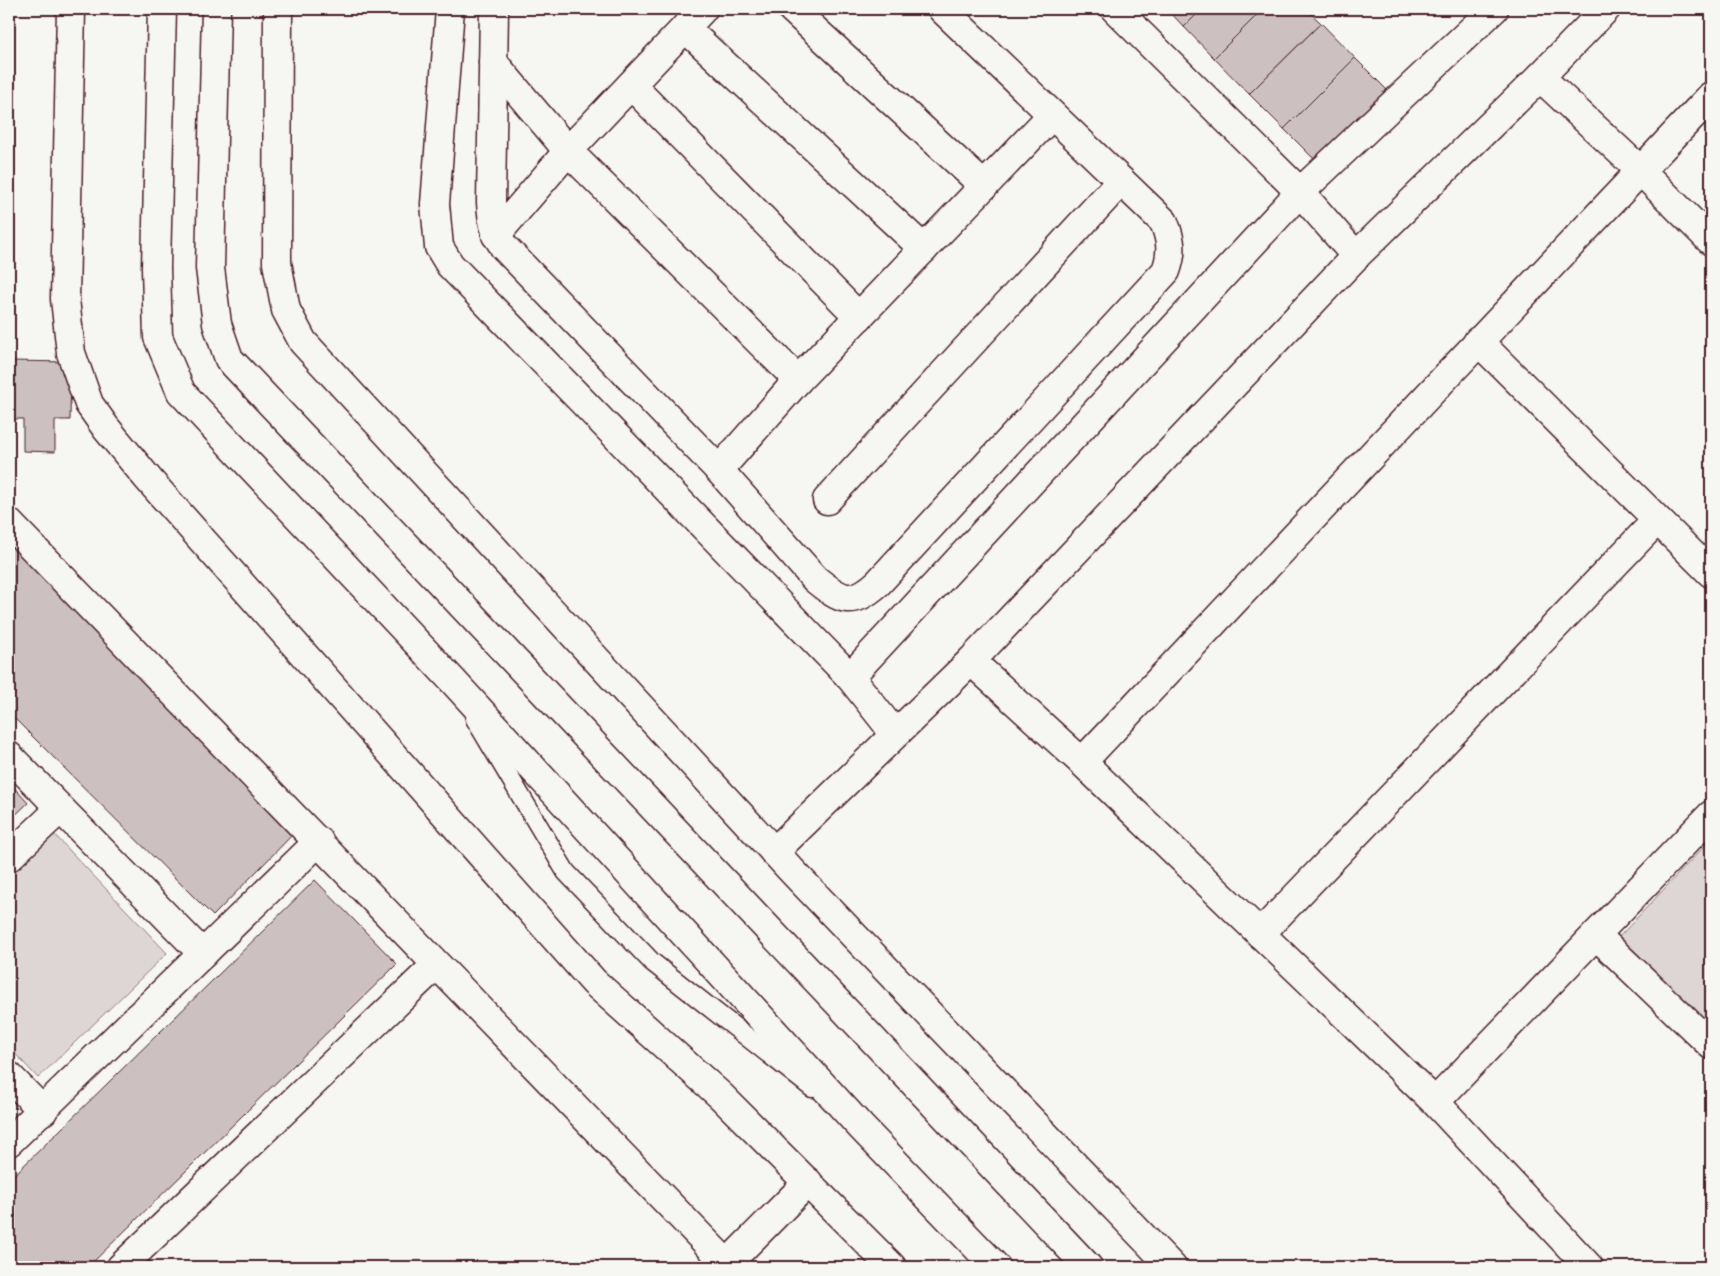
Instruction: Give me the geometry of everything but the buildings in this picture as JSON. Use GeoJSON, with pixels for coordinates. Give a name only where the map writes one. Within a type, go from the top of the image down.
{"type":"FeatureCollection","features":[{"type":"Feature","properties":{"kind":"street"},"geometry":{"type":"LineString","coordinates":[[71,9],[65,299],[71,353],[89,404],[106,428],[149,480],[594,982],[721,1096],[892,1267]]}},
{"type":"Feature","properties":{"kind":"street"},"geometry":{"type":"LineString","coordinates":[[162,9],[156,268],[158,337],[181,392],[452,680],[861,1128],[996,1267]]}},
{"type":"Feature","properties":{"kind":"street"},"geometry":{"type":"LineString","coordinates":[[216,9],[210,268],[217,324],[229,359],[1088,1267]]}},
{"type":"Feature","properties":{"kind":"street"},"geometry":{"type":"LineString","coordinates":[[278,9],[277,263],[286,310],[303,342],[774,852],[1172,1267]]}},
{"type":"Feature","properties":{"kind":"street"},"geometry":{"type":"LineString","coordinates":[[450,9],[435,204],[438,247],[450,265],[850,677],[895,734]]}},
{"type":"Feature","properties":{"kind":"street"},"geometry":{"type":"LineString","coordinates":[[494,9],[491,202],[496,235],[504,247],[719,470],[815,579],[833,594],[848,600],[864,595],[885,576],[1166,271],[1171,256],[1170,239],[1164,222],[942,9]]}},
{"type":"Feature","properties":{"kind":"street"},"geometry":{"type":"LineString","coordinates":[[792,9],[984,186]]}},
{"type":"Feature","properties":{"kind":"street"},"geometry":{"type":"LineString","coordinates":[[1114,9],[1300,192],[1356,256]]}},
{"type":"Feature","properties":{"kind":"street"},"geometry":{"type":"LineString","coordinates":[[774,852],[971,661],[1356,256],[1540,78],[1606,9]]}},
{"type":"Feature","properties":{"kind":"street"},"geometry":{"type":"LineString","coordinates":[[850,677],[1300,192],[1480,14]]}},
{"type":"Feature","properties":{"kind":"street"},"geometry":{"type":"LineString","coordinates":[[496,235],[568,151],[694,18],[924,249]]}},
{"type":"Feature","properties":{"kind":"street"},"geometry":{"type":"LineString","coordinates":[[493,62],[568,151],[798,380]]}},
{"type":"Feature","properties":{"kind":"street"},"geometry":{"type":"LineString","coordinates":[[1540,78],[1641,171],[1711,241]]}},
{"type":"Feature","properties":{"kind":"street"},"geometry":{"type":"LineString","coordinates":[[631,85],[859,317]]}},
{"type":"Feature","properties":{"kind":"street"},"geometry":{"type":"LineString","coordinates":[[1082,762],[1711,96]]}},
{"type":"Feature","properties":{"kind":"street"},"geometry":{"type":"LineString","coordinates":[[719,470],[798,380],[1052,115]]}},
{"type":"Feature","properties":{"kind":"street"},"geometry":{"type":"LineString","coordinates":[[827,500],[1121,181]]}},
{"type":"Feature","properties":{"kind":"street"},"geometry":{"type":"LineString","coordinates":[[1478,342],[1711,573]]}},
{"type":"Feature","properties":{"kind":"street"},"geometry":{"type":"LineString","coordinates":[[1260,934],[1657,520]]}},
{"type":"Feature","properties":{"kind":"street"},"geometry":{"type":"LineString","coordinates":[[9,523],[727,1266],[808,1182]]}},
{"type":"Feature","properties":{"kind":"street"},"geometry":{"type":"LineString","coordinates":[[971,661],[1082,762],[1435,1102],[1589,1267]]}},
{"type":"Feature","properties":{"kind":"street"},"geometry":{"type":"LineString","coordinates":[[9,756],[203,954]]}},
{"type":"Feature","properties":{"kind":"street"},"geometry":{"type":"LineString","coordinates":[[9,857],[60,809]]}},
{"type":"Feature","properties":{"kind":"street"},"geometry":{"type":"LineString","coordinates":[[1435,1102],[1711,816]]}},
{"type":"Feature","properties":{"kind":"street"},"geometry":{"type":"LineString","coordinates":[[9,1142],[319,842]]}},
{"type":"Feature","properties":{"kind":"street"},"geometry":{"type":"LineString","coordinates":[[1596,935],[1711,1045]]}},
{"type":"Feature","properties":{"kind":"street"},"geometry":{"type":"LineString","coordinates":[[121,1267],[436,965]]}},
{"type":"Feature","properties":{"kind":"street"},"geometry":{"type":"LineString","coordinates":[[9,1076],[43,1111]]}},
{"type":"Feature","properties":{"kind":"lane"},"geometry":{"type":"LineString","coordinates":[[452,680],[566,872],[652,962],[861,1128]]}},
{"type":"Feature","properties":{"kind":"shaded area"},"geometry":{"type":"Polygon","coordinates":[[[52,832],[167,953],[38,1078],[9,1047],[9,874],[52,832]]]}},
{"type":"Feature","properties":{"kind":"shaded area"},"geometry":{"type":"Polygon","coordinates":[[[1711,839],[1711,1027],[1618,938],[1711,839]]]}}]}
